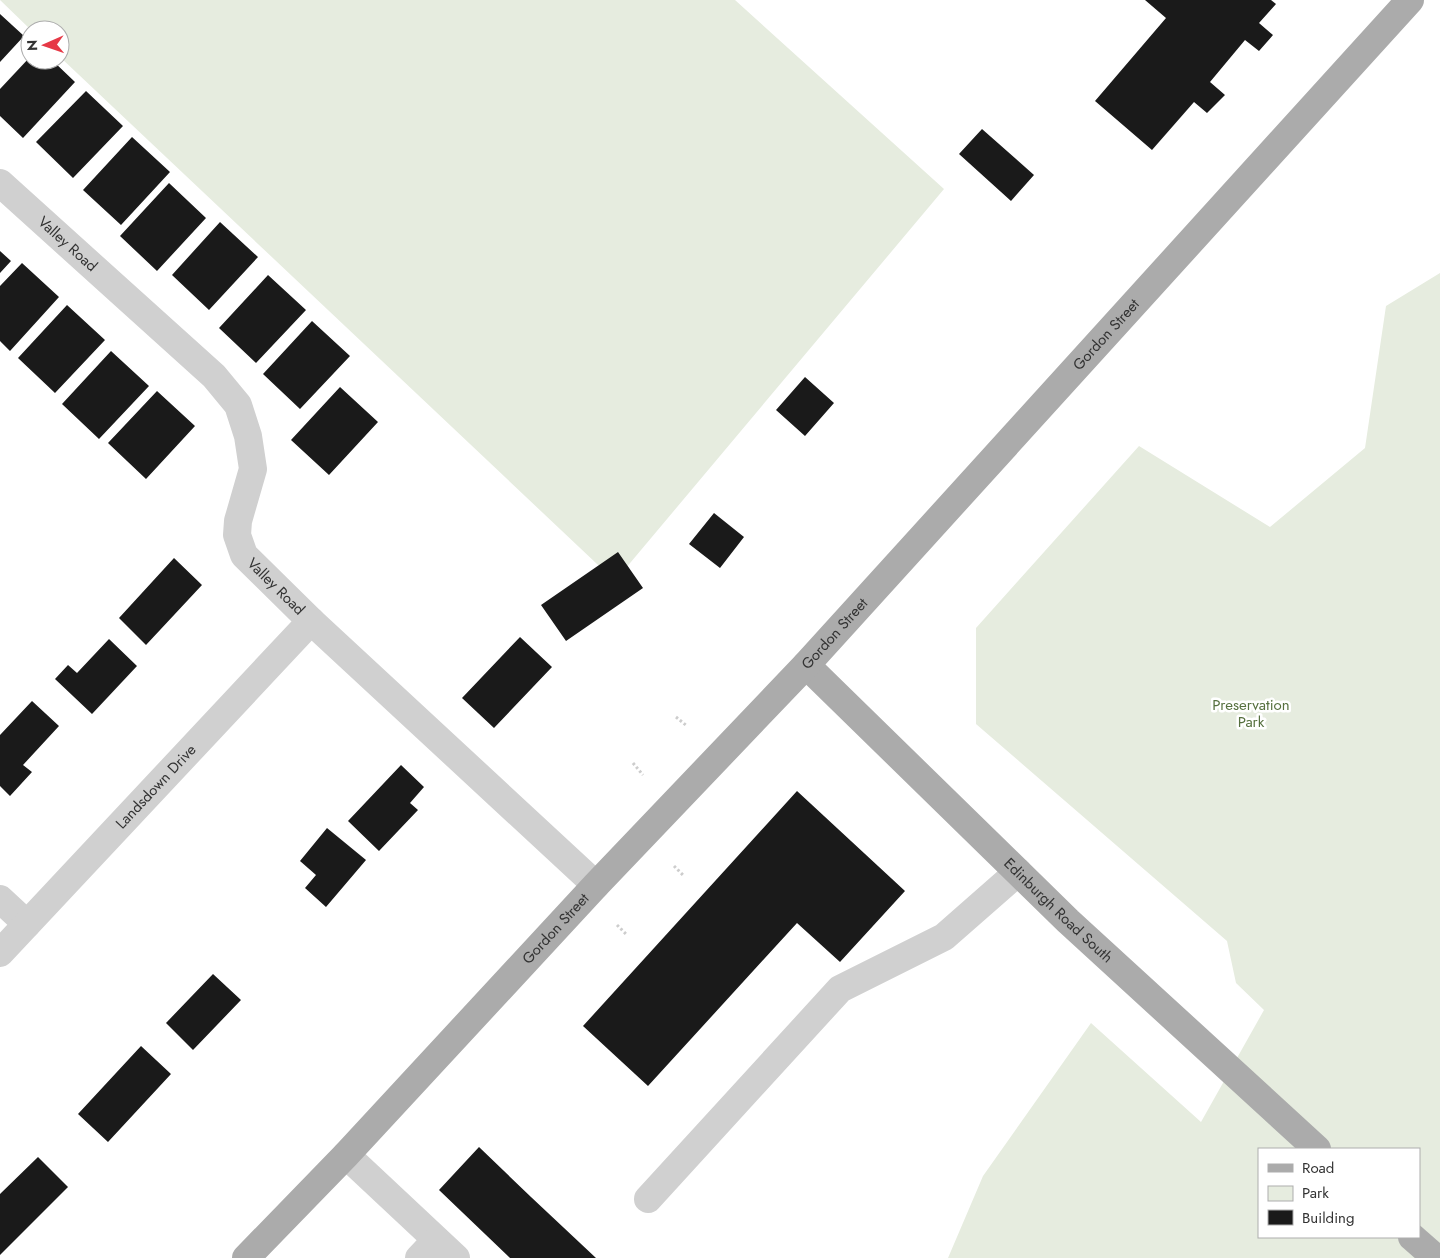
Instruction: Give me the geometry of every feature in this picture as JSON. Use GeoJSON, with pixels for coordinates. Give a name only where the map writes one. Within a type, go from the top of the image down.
{"type":"FeatureCollection","features":[{"type":"Feature","properties":{"kind":"main road","name":"Gordon Street"},"geometry":{"type":"LineString","coordinates":[[246,1258],[346,1155],[596,885],[806,665],[1410,0]]}},
{"type":"Feature","properties":{"kind":"main road","name":"Edinburgh Road South"},"geometry":{"type":"LineString","coordinates":[[806,665],[1068,921],[1316,1148]]}},
{"type":"Feature","properties":{"kind":"main road"},"geometry":{"type":"LineString","coordinates":[[1413,1238],[1436,1258]]}},
{"type":"Feature","properties":{"kind":"street","name":"Valley Road"},"geometry":{"type":"LineString","coordinates":[[0,183],[214,376],[238,404],[248,436],[253,469],[238,521],[237,535],[244,555],[311,621],[596,885]]}},
{"type":"Feature","properties":{"kind":"street","name":"Landsdown Drive"},"geometry":{"type":"LineString","coordinates":[[0,953],[311,621]]}},
{"type":"Feature","properties":{"kind":"street"},"geometry":{"type":"LineString","coordinates":[[648,1199],[840,989],[944,936],[1018,872]]}},
{"type":"Feature","properties":{"kind":"street"},"geometry":{"type":"LineString","coordinates":[[0,899],[26,924]]}},
{"type":"Feature","properties":{"kind":"street"},"geometry":{"type":"LineString","coordinates":[[346,1155],[437,1252]]}},
{"type":"Feature","properties":{"kind":"path"},"geometry":{"type":"LineString","coordinates":[[676,717],[686,726]]}},
{"type":"Feature","properties":{"kind":"path"},"geometry":{"type":"LineString","coordinates":[[633,763],[643,775]]}},
{"type":"Feature","properties":{"kind":"path"},"geometry":{"type":"LineString","coordinates":[[674,866],[683,875]]}},
{"type":"Feature","properties":{"kind":"path"},"geometry":{"type":"LineString","coordinates":[[617,925],[626,936]]}},
{"type":"Feature","properties":{"kind":"green space"},"geometry":{"type":"Polygon","coordinates":[[[0,0],[735,0],[944,189],[615,581],[70,66],[70,20],[21,20],[0,0]]]}},
{"type":"Feature","properties":{"kind":"green space","name":"Preservation Park"},"geometry":{"type":"Polygon","coordinates":[[[1440,273],[1440,1258],[948,1258],[983,1176],[1091,1023],[1201,1122],[1264,1010],[1236,983],[1227,941],[976,724],[976,628],[1139,446],[1270,527],[1365,448],[1386,306],[1440,273]]]}},
{"type":"Feature","properties":{"kind":"building"},"geometry":{"type":"Polygon","coordinates":[[[1145,0],[1271,0],[1276,4],[1259,23],[1273,35],[1259,51],[1245,40],[1210,82],[1225,95],[1207,113],[1194,102],[1152,150],[1095,101],[1166,18],[1145,0]]]}},
{"type":"Feature","properties":{"kind":"building"},"geometry":{"type":"Polygon","coordinates":[[[0,14],[20,32],[20,40],[0,62],[0,14]]]}},
{"type":"Feature","properties":{"kind":"building"},"geometry":{"type":"Polygon","coordinates":[[[20,68],[20,70],[62,70],[75,82],[23,138],[0,116],[0,89],[20,68]]]}},
{"type":"Feature","properties":{"kind":"building"},"geometry":{"type":"Polygon","coordinates":[[[86,91],[123,126],[73,178],[36,142],[86,91]]]}},
{"type":"Feature","properties":{"kind":"building"},"geometry":{"type":"Polygon","coordinates":[[[982,129],[1034,175],[1011,201],[959,154],[982,129]]]}},
{"type":"Feature","properties":{"kind":"building"},"geometry":{"type":"Polygon","coordinates":[[[132,137],[170,172],[121,225],[83,190],[132,137]]]}},
{"type":"Feature","properties":{"kind":"building"},"geometry":{"type":"Polygon","coordinates":[[[169,183],[206,218],[157,271],[120,236],[169,183]]]}},
{"type":"Feature","properties":{"kind":"building"},"geometry":{"type":"Polygon","coordinates":[[[220,222],[258,257],[209,310],[172,275],[220,222]]]}},
{"type":"Feature","properties":{"kind":"building"},"geometry":{"type":"Polygon","coordinates":[[[0,251],[11,261],[0,273],[0,251]]]}},
{"type":"Feature","properties":{"kind":"building"},"geometry":{"type":"Polygon","coordinates":[[[22,263],[59,297],[10,351],[0,341],[0,286],[22,263]]]}},
{"type":"Feature","properties":{"kind":"building"},"geometry":{"type":"Polygon","coordinates":[[[268,275],[306,310],[256,363],[219,328],[268,275]]]}},
{"type":"Feature","properties":{"kind":"building"},"geometry":{"type":"Polygon","coordinates":[[[67,305],[105,340],[55,393],[18,358],[67,305]]]}},
{"type":"Feature","properties":{"kind":"building"},"geometry":{"type":"Polygon","coordinates":[[[312,321],[350,356],[300,409],[263,374],[312,321]]]}},
{"type":"Feature","properties":{"kind":"building"},"geometry":{"type":"Polygon","coordinates":[[[111,351],[149,386],[99,439],[62,404],[111,351]]]}},
{"type":"Feature","properties":{"kind":"building"},"geometry":{"type":"Polygon","coordinates":[[[805,377],[834,403],[805,436],[776,410],[805,377]]]}},
{"type":"Feature","properties":{"kind":"building"},"geometry":{"type":"Polygon","coordinates":[[[340,387],[378,422],[329,475],[291,440],[340,387]]]}},
{"type":"Feature","properties":{"kind":"building"},"geometry":{"type":"Polygon","coordinates":[[[157,391],[195,426],[146,479],[108,443],[157,391]]]}},
{"type":"Feature","properties":{"kind":"building"},"geometry":{"type":"Polygon","coordinates":[[[714,513],[744,537],[720,568],[689,544],[714,513]]]}},
{"type":"Feature","properties":{"kind":"building"},"geometry":{"type":"Polygon","coordinates":[[[618,552],[643,588],[566,641],[541,605],[618,552]]]}},
{"type":"Feature","properties":{"kind":"building"},"geometry":{"type":"Polygon","coordinates":[[[174,558],[202,585],[146,645],[119,618],[174,558]]]}},
{"type":"Feature","properties":{"kind":"building"},"geometry":{"type":"Polygon","coordinates":[[[520,637],[552,667],[494,728],[462,698],[520,637]]]}},
{"type":"Feature","properties":{"kind":"building"},"geometry":{"type":"Polygon","coordinates":[[[109,639],[137,666],[92,714],[55,679],[68,665],[77,673],[109,639]]]}},
{"type":"Feature","properties":{"kind":"building"},"geometry":{"type":"Polygon","coordinates":[[[32,701],[59,726],[23,765],[32,772],[10,796],[0,786],[0,735],[32,701]]]}},
{"type":"Feature","properties":{"kind":"building"},"geometry":{"type":"Polygon","coordinates":[[[401,765],[424,787],[410,803],[418,810],[379,851],[348,821],[401,765]]]}},
{"type":"Feature","properties":{"kind":"building"},"geometry":{"type":"Polygon","coordinates":[[[797,791],[905,891],[840,962],[797,923],[648,1086],[583,1026],[797,791]]]}},
{"type":"Feature","properties":{"kind":"building"},"geometry":{"type":"Polygon","coordinates":[[[327,828],[366,860],[326,907],[305,888],[316,875],[300,861],[327,828]]]}},
{"type":"Feature","properties":{"kind":"building"},"geometry":{"type":"Polygon","coordinates":[[[213,974],[241,1000],[193,1050],[166,1023],[213,974]]]}},
{"type":"Feature","properties":{"kind":"building"},"geometry":{"type":"Polygon","coordinates":[[[141,1046],[171,1074],[108,1142],[78,1114],[141,1046]]]}},
{"type":"Feature","properties":{"kind":"building"},"geometry":{"type":"Polygon","coordinates":[[[479,1147],[596,1258],[510,1258],[439,1190],[479,1147]]]}},
{"type":"Feature","properties":{"kind":"building"},"geometry":{"type":"Polygon","coordinates":[[[38,1157],[68,1187],[0,1255],[0,1194],[38,1157]]]}}]}
